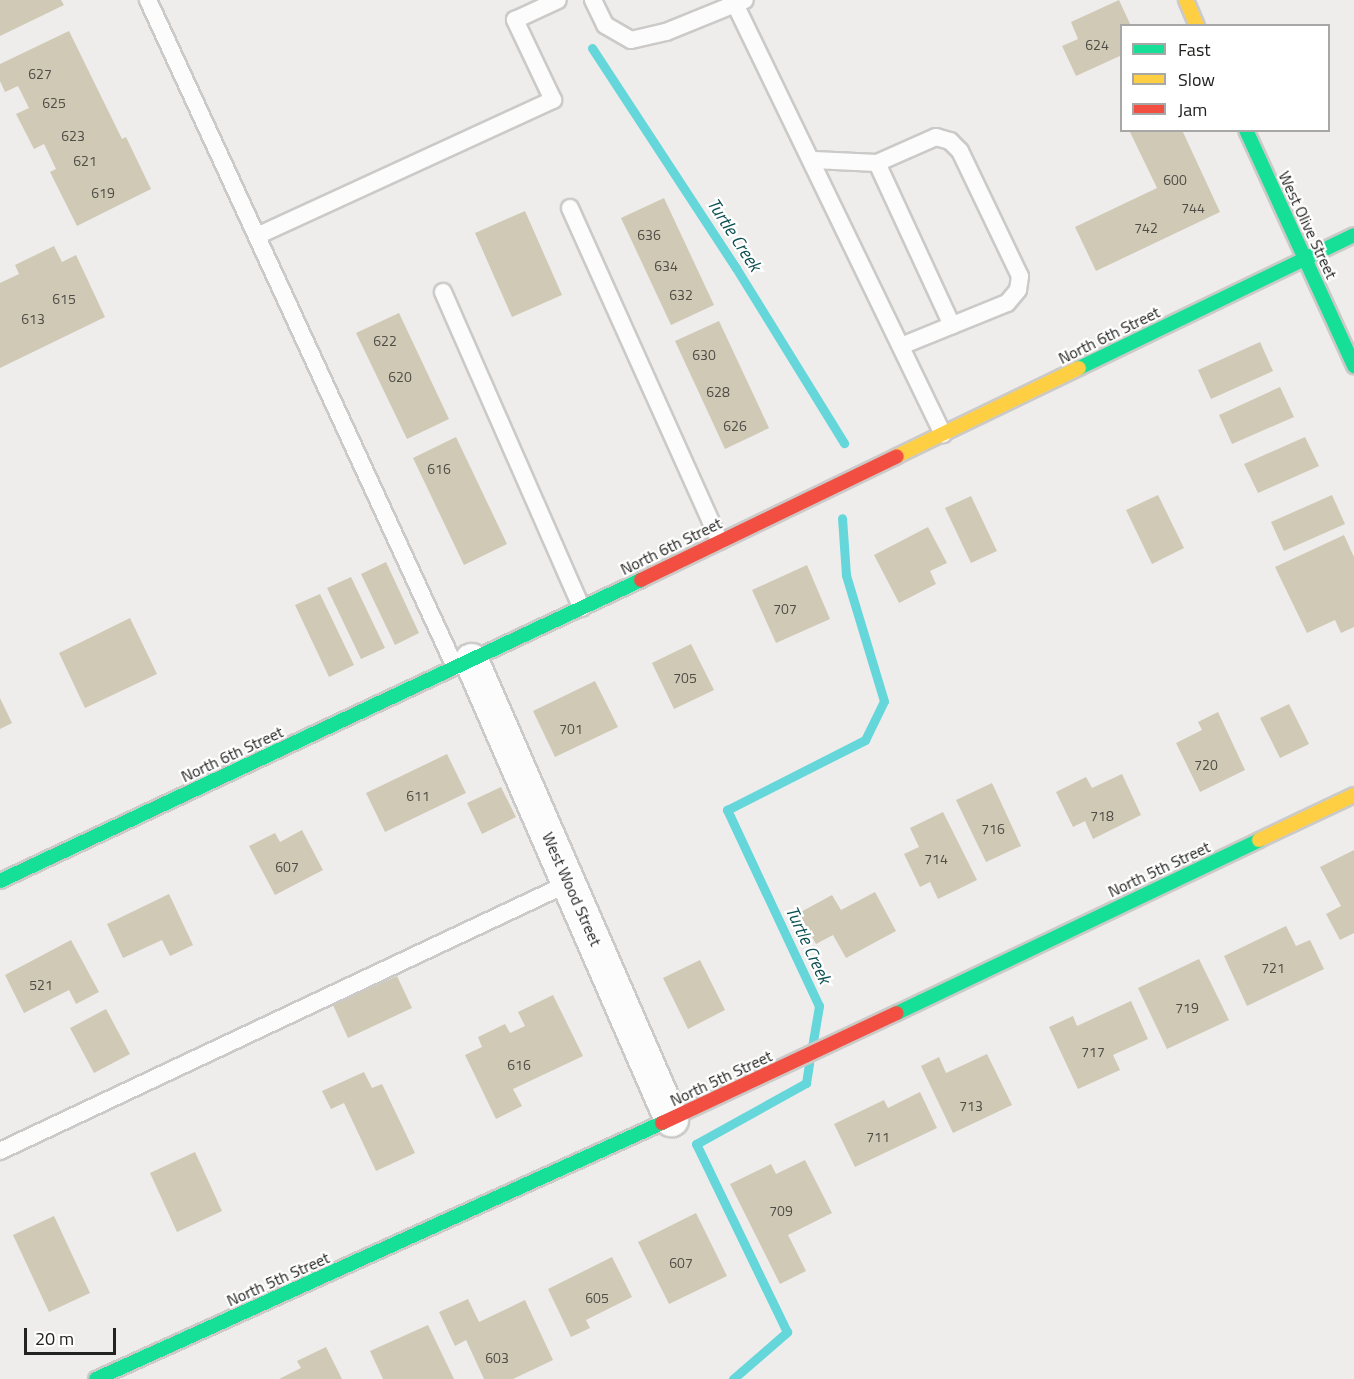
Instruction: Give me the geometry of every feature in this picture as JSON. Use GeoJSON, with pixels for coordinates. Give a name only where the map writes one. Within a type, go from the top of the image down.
{"type":"FeatureCollection","features":[{"type":"Feature","properties":{"kind":"street"},"geometry":{"type":"LineString","coordinates":[[1186,0],[1196,24]]}},
{"type":"Feature","properties":{"kind":"street","name":"West Olive Street"},"geometry":{"type":"LineString","coordinates":[[1247,132],[1354,366]]}},
{"type":"Feature","properties":{"kind":"street","name":"North 6th Street"},"geometry":{"type":"LineString","coordinates":[[0,881],[582,608],[1354,234]]}},
{"type":"Feature","properties":{"kind":"street","name":"West Wood Street"},"geometry":{"type":"LineString","coordinates":[[463,664],[568,882],[671,1119]]}},
{"type":"Feature","properties":{"kind":"street","name":"North 5th Street"},"geometry":{"type":"LineString","coordinates":[[96,1379],[671,1119],[1354,795]]}},
{"type":"Feature","properties":{"kind":"lane"},"geometry":{"type":"LineString","coordinates":[[148,0],[257,236],[463,664]]}},
{"type":"Feature","properties":{"kind":"lane"},"geometry":{"type":"LineString","coordinates":[[257,236],[554,100],[515,20],[558,0]]}},
{"type":"Feature","properties":{"kind":"lane"},"geometry":{"type":"LineString","coordinates":[[593,0],[605,25],[631,40],[666,32],[740,2],[943,434]]}},
{"type":"Feature","properties":{"kind":"lane"},"geometry":{"type":"LineString","coordinates":[[814,160],[877,163],[936,137],[950,141],[960,151],[1020,276],[1018,290],[1006,303],[901,346]]}},
{"type":"Feature","properties":{"kind":"lane"},"geometry":{"type":"LineString","coordinates":[[877,163],[952,325]]}},
{"type":"Feature","properties":{"kind":"lane"},"geometry":{"type":"LineString","coordinates":[[570,208],[720,541]]}},
{"type":"Feature","properties":{"kind":"lane"},"geometry":{"type":"LineString","coordinates":[[443,292],[582,608]]}},
{"type":"Feature","properties":{"kind":"lane"},"geometry":{"type":"LineString","coordinates":[[0,1151],[568,882]]}},
{"type":"Feature","properties":{"kind":"building"},"geometry":{"type":"Polygon","coordinates":[[[0,0],[61,0],[64,5],[0,36],[0,0]]]}},
{"type":"Feature","properties":{"kind":"building"},"geometry":{"type":"Polygon","coordinates":[[[1119,0],[1130,24],[1120,24],[1120,56],[1076,76],[1062,46],[1078,39],[1071,22],[1119,0]]]}},
{"type":"Feature","properties":{"kind":"building"},"geometry":{"type":"Polygon","coordinates":[[[69,31],[122,139],[126,137],[151,189],[77,226],[50,172],[56,169],[44,144],[34,149],[16,114],[29,108],[18,86],[5,92],[0,81],[0,64],[69,31]]]}},
{"type":"Feature","properties":{"kind":"building"},"geometry":{"type":"Polygon","coordinates":[[[1130,132],[1183,132],[1220,212],[1096,271],[1075,227],[1157,188],[1130,132]]]}},
{"type":"Feature","properties":{"kind":"building"},"geometry":{"type":"Polygon","coordinates":[[[664,198],[714,305],[671,325],[621,218],[664,198]]]}},
{"type":"Feature","properties":{"kind":"building"},"geometry":{"type":"Polygon","coordinates":[[[525,211],[562,295],[512,317],[475,233],[525,211]]]}},
{"type":"Feature","properties":{"kind":"building"},"geometry":{"type":"Polygon","coordinates":[[[54,246],[62,262],[76,255],[105,317],[0,368],[0,283],[19,274],[15,265],[54,246]]]}},
{"type":"Feature","properties":{"kind":"building"},"geometry":{"type":"Polygon","coordinates":[[[399,313],[449,419],[407,439],[356,333],[399,313]]]}},
{"type":"Feature","properties":{"kind":"building"},"geometry":{"type":"Polygon","coordinates":[[[719,321],[769,428],[725,449],[675,341],[719,321]]]}},
{"type":"Feature","properties":{"kind":"building"},"geometry":{"type":"Polygon","coordinates":[[[1260,342],[1273,371],[1211,399],[1198,370],[1260,342]]]}},
{"type":"Feature","properties":{"kind":"building"},"geometry":{"type":"Polygon","coordinates":[[[1280,387],[1294,417],[1232,444],[1219,415],[1280,387]]]}},
{"type":"Feature","properties":{"kind":"building"},"geometry":{"type":"Polygon","coordinates":[[[456,437],[507,544],[464,565],[413,458],[456,437]]]}},
{"type":"Feature","properties":{"kind":"building"},"geometry":{"type":"Polygon","coordinates":[[[1305,437],[1319,466],[1258,493],[1244,464],[1305,437]]]}},
{"type":"Feature","properties":{"kind":"building"},"geometry":{"type":"Polygon","coordinates":[[[1158,495],[1184,548],[1152,564],[1126,510],[1158,495]]]}},
{"type":"Feature","properties":{"kind":"building"},"geometry":{"type":"Polygon","coordinates":[[[1332,495],[1345,524],[1284,551],[1271,522],[1332,495]]]}},
{"type":"Feature","properties":{"kind":"building"},"geometry":{"type":"Polygon","coordinates":[[[971,496],[997,551],[971,563],[945,508],[971,496]]]}},
{"type":"Feature","properties":{"kind":"building"},"geometry":{"type":"Polygon","coordinates":[[[928,527],[947,563],[930,571],[936,584],[899,603],[874,555],[928,527]]]}},
{"type":"Feature","properties":{"kind":"building"},"geometry":{"type":"Polygon","coordinates":[[[1344,535],[1354,557],[1354,627],[1341,633],[1335,620],[1307,633],[1275,567],[1344,535]]]}},
{"type":"Feature","properties":{"kind":"building"},"geometry":{"type":"Polygon","coordinates":[[[386,562],[419,633],[395,645],[361,574],[386,562]]]}},
{"type":"Feature","properties":{"kind":"building"},"geometry":{"type":"Polygon","coordinates":[[[807,565],[830,619],[776,643],[752,590],[807,565]]]}},
{"type":"Feature","properties":{"kind":"building"},"geometry":{"type":"Polygon","coordinates":[[[351,577],[385,648],[361,659],[327,588],[351,577]]]}},
{"type":"Feature","properties":{"kind":"building"},"geometry":{"type":"Polygon","coordinates":[[[320,594],[354,665],[329,677],[295,605],[320,594]]]}},
{"type":"Feature","properties":{"kind":"building"},"geometry":{"type":"Polygon","coordinates":[[[130,618],[157,674],[85,708],[59,653],[130,618]]]}},
{"type":"Feature","properties":{"kind":"building"},"geometry":{"type":"Polygon","coordinates":[[[691,644],[714,690],[674,709],[652,663],[691,644]]]}},
{"type":"Feature","properties":{"kind":"building"},"geometry":{"type":"Polygon","coordinates":[[[595,681],[618,727],[555,757],[533,711],[595,681]]]}},
{"type":"Feature","properties":{"kind":"building"},"geometry":{"type":"Polygon","coordinates":[[[0,698],[12,723],[0,729],[0,698]]]}},
{"type":"Feature","properties":{"kind":"building"},"geometry":{"type":"Polygon","coordinates":[[[1289,704],[1309,744],[1280,758],[1260,718],[1289,704]]]}},
{"type":"Feature","properties":{"kind":"building"},"geometry":{"type":"Polygon","coordinates":[[[1218,712],[1245,770],[1200,792],[1176,743],[1202,730],[1198,722],[1218,712]]]}},
{"type":"Feature","properties":{"kind":"building"},"geometry":{"type":"Polygon","coordinates":[[[447,754],[466,793],[385,832],[366,793],[447,754]]]}},
{"type":"Feature","properties":{"kind":"building"},"geometry":{"type":"Polygon","coordinates":[[[1122,774],[1141,815],[1093,839],[1085,821],[1073,827],[1056,792],[1086,777],[1092,788],[1122,774]]]}},
{"type":"Feature","properties":{"kind":"building"},"geometry":{"type":"Polygon","coordinates":[[[992,783],[1021,846],[986,862],[956,800],[992,783]]]}},
{"type":"Feature","properties":{"kind":"building"},"geometry":{"type":"Polygon","coordinates":[[[501,787],[516,817],[482,834],[467,803],[501,787]]]}},
{"type":"Feature","properties":{"kind":"building"},"geometry":{"type":"Polygon","coordinates":[[[943,812],[977,880],[938,899],[930,882],[920,887],[904,854],[919,847],[910,828],[943,812]]]}},
{"type":"Feature","properties":{"kind":"building"},"geometry":{"type":"Polygon","coordinates":[[[302,830],[323,870],[275,895],[249,846],[275,833],[280,842],[302,830]]]}},
{"type":"Feature","properties":{"kind":"building"},"geometry":{"type":"Polygon","coordinates":[[[1354,850],[1354,933],[1340,940],[1326,914],[1341,906],[1320,867],[1354,850]]]}},
{"type":"Feature","properties":{"kind":"building"},"geometry":{"type":"Polygon","coordinates":[[[875,892],[896,931],[846,958],[833,935],[816,944],[799,913],[832,895],[841,910],[875,892]]]}},
{"type":"Feature","properties":{"kind":"building"},"geometry":{"type":"Polygon","coordinates":[[[169,894],[193,945],[170,956],[162,940],[123,958],[107,924],[169,894]]]}},
{"type":"Feature","properties":{"kind":"building"},"geometry":{"type":"Polygon","coordinates":[[[1286,926],[1296,946],[1310,940],[1324,969],[1247,1006],[1224,956],[1286,926]]]}},
{"type":"Feature","properties":{"kind":"building"},"geometry":{"type":"Polygon","coordinates":[[[71,940],[99,992],[76,1004],[69,990],[24,1013],[5,975],[71,940]]]}},
{"type":"Feature","properties":{"kind":"building"},"geometry":{"type":"Polygon","coordinates":[[[1199,959],[1229,1020],[1167,1049],[1138,988],[1199,959]]]}},
{"type":"Feature","properties":{"kind":"building"},"geometry":{"type":"Polygon","coordinates":[[[700,960],[725,1010],[688,1029],[663,978],[700,960]]]}},
{"type":"Feature","properties":{"kind":"building"},"geometry":{"type":"Polygon","coordinates":[[[397,976],[412,1008],[348,1038],[333,1005],[397,976]]]}},
{"type":"Feature","properties":{"kind":"building"},"geometry":{"type":"Polygon","coordinates":[[[553,995],[583,1056],[513,1089],[522,1106],[496,1119],[465,1055],[482,1047],[478,1037],[505,1024],[510,1033],[525,1026],[518,1012],[553,995]]]}},
{"type":"Feature","properties":{"kind":"building"},"geometry":{"type":"Polygon","coordinates":[[[1131,1001],[1148,1039],[1113,1055],[1120,1070],[1078,1089],[1049,1027],[1073,1016],[1077,1026],[1131,1001]]]}},
{"type":"Feature","properties":{"kind":"building"},"geometry":{"type":"Polygon","coordinates":[[[106,1009],[130,1054],[94,1073],[70,1028],[106,1009]]]}},
{"type":"Feature","properties":{"kind":"building"},"geometry":{"type":"Polygon","coordinates":[[[987,1054],[1012,1105],[953,1133],[921,1066],[939,1057],[946,1073],[987,1054]]]}},
{"type":"Feature","properties":{"kind":"building"},"geometry":{"type":"Polygon","coordinates":[[[364,1072],[372,1088],[382,1084],[415,1153],[376,1171],[344,1103],[331,1109],[322,1091],[364,1072]]]}},
{"type":"Feature","properties":{"kind":"building"},"geometry":{"type":"Polygon","coordinates":[[[920,1092],[937,1128],[855,1167],[834,1124],[884,1100],[888,1108],[920,1092]]]}},
{"type":"Feature","properties":{"kind":"building"},"geometry":{"type":"Polygon","coordinates":[[[195,1152],[222,1211],[177,1232],[150,1173],[195,1152]]]}},
{"type":"Feature","properties":{"kind":"building"},"geometry":{"type":"Polygon","coordinates":[[[805,1160],[832,1213],[788,1235],[806,1271],[780,1284],[730,1184],[771,1164],[776,1174],[805,1160]]]}},
{"type":"Feature","properties":{"kind":"building"},"geometry":{"type":"Polygon","coordinates":[[[696,1213],[727,1276],[669,1304],[638,1242],[696,1213]]]}},
{"type":"Feature","properties":{"kind":"building"},"geometry":{"type":"Polygon","coordinates":[[[54,1216],[90,1293],[49,1312],[13,1235],[54,1216]]]}},
{"type":"Feature","properties":{"kind":"building"},"geometry":{"type":"Polygon","coordinates":[[[612,1257],[632,1297],[586,1320],[590,1328],[571,1337],[548,1289],[612,1257]]]}},
{"type":"Feature","properties":{"kind":"building"},"geometry":{"type":"Polygon","coordinates":[[[468,1299],[479,1322],[525,1300],[553,1360],[513,1379],[484,1379],[466,1340],[455,1346],[439,1312],[468,1299]]]}},
{"type":"Feature","properties":{"kind":"building"},"geometry":{"type":"Polygon","coordinates":[[[428,1325],[454,1379],[383,1379],[370,1351],[428,1325]]]}},
{"type":"Feature","properties":{"kind":"building"},"geometry":{"type":"Polygon","coordinates":[[[326,1347],[342,1379],[279,1379],[301,1368],[297,1361],[326,1347]]]}},
{"type":"Feature","properties":{"kind":"waterway","name":"Turtle Creek"},"geometry":{"type":"LineString","coordinates":[[592,48],[736,268],[844,443]]}},
{"type":"Feature","properties":{"kind":"waterway","name":"Turtle Creek"},"geometry":{"type":"LineString","coordinates":[[812,1047],[819,1006],[727,810],[865,740],[884,701],[846,575],[842,518]]}},
{"type":"Feature","properties":{"kind":"waterway","name":"Turtle Creek"},"geometry":{"type":"LineString","coordinates":[[733,1379],[787,1332],[696,1144],[806,1083],[809,1063]]}},
{"type":"Feature","properties":{"kind":"traffic: fast"},"geometry":{"type":"LineString","coordinates":[[1247,132],[1354,366]]}},
{"type":"Feature","properties":{"kind":"traffic: fast"},"geometry":{"type":"LineString","coordinates":[[1079,368],[1354,235]]}},
{"type":"Feature","properties":{"kind":"traffic: fast"},"geometry":{"type":"LineString","coordinates":[[0,881],[641,580]]}},
{"type":"Feature","properties":{"kind":"traffic: fast"},"geometry":{"type":"LineString","coordinates":[[897,1013],[1259,840]]}},
{"type":"Feature","properties":{"kind":"traffic: fast"},"geometry":{"type":"LineString","coordinates":[[96,1379],[662,1123]]}},
{"type":"Feature","properties":{"kind":"traffic: slow"},"geometry":{"type":"LineString","coordinates":[[1186,0],[1196,24]]}},
{"type":"Feature","properties":{"kind":"traffic: slow"},"geometry":{"type":"LineString","coordinates":[[897,456],[1079,368]]}},
{"type":"Feature","properties":{"kind":"traffic: slow"},"geometry":{"type":"LineString","coordinates":[[1259,840],[1354,795]]}},
{"type":"Feature","properties":{"kind":"traffic: jam"},"geometry":{"type":"LineString","coordinates":[[641,580],[897,456]]}},
{"type":"Feature","properties":{"kind":"traffic: jam"},"geometry":{"type":"LineString","coordinates":[[662,1123],[897,1013]]}}]}
